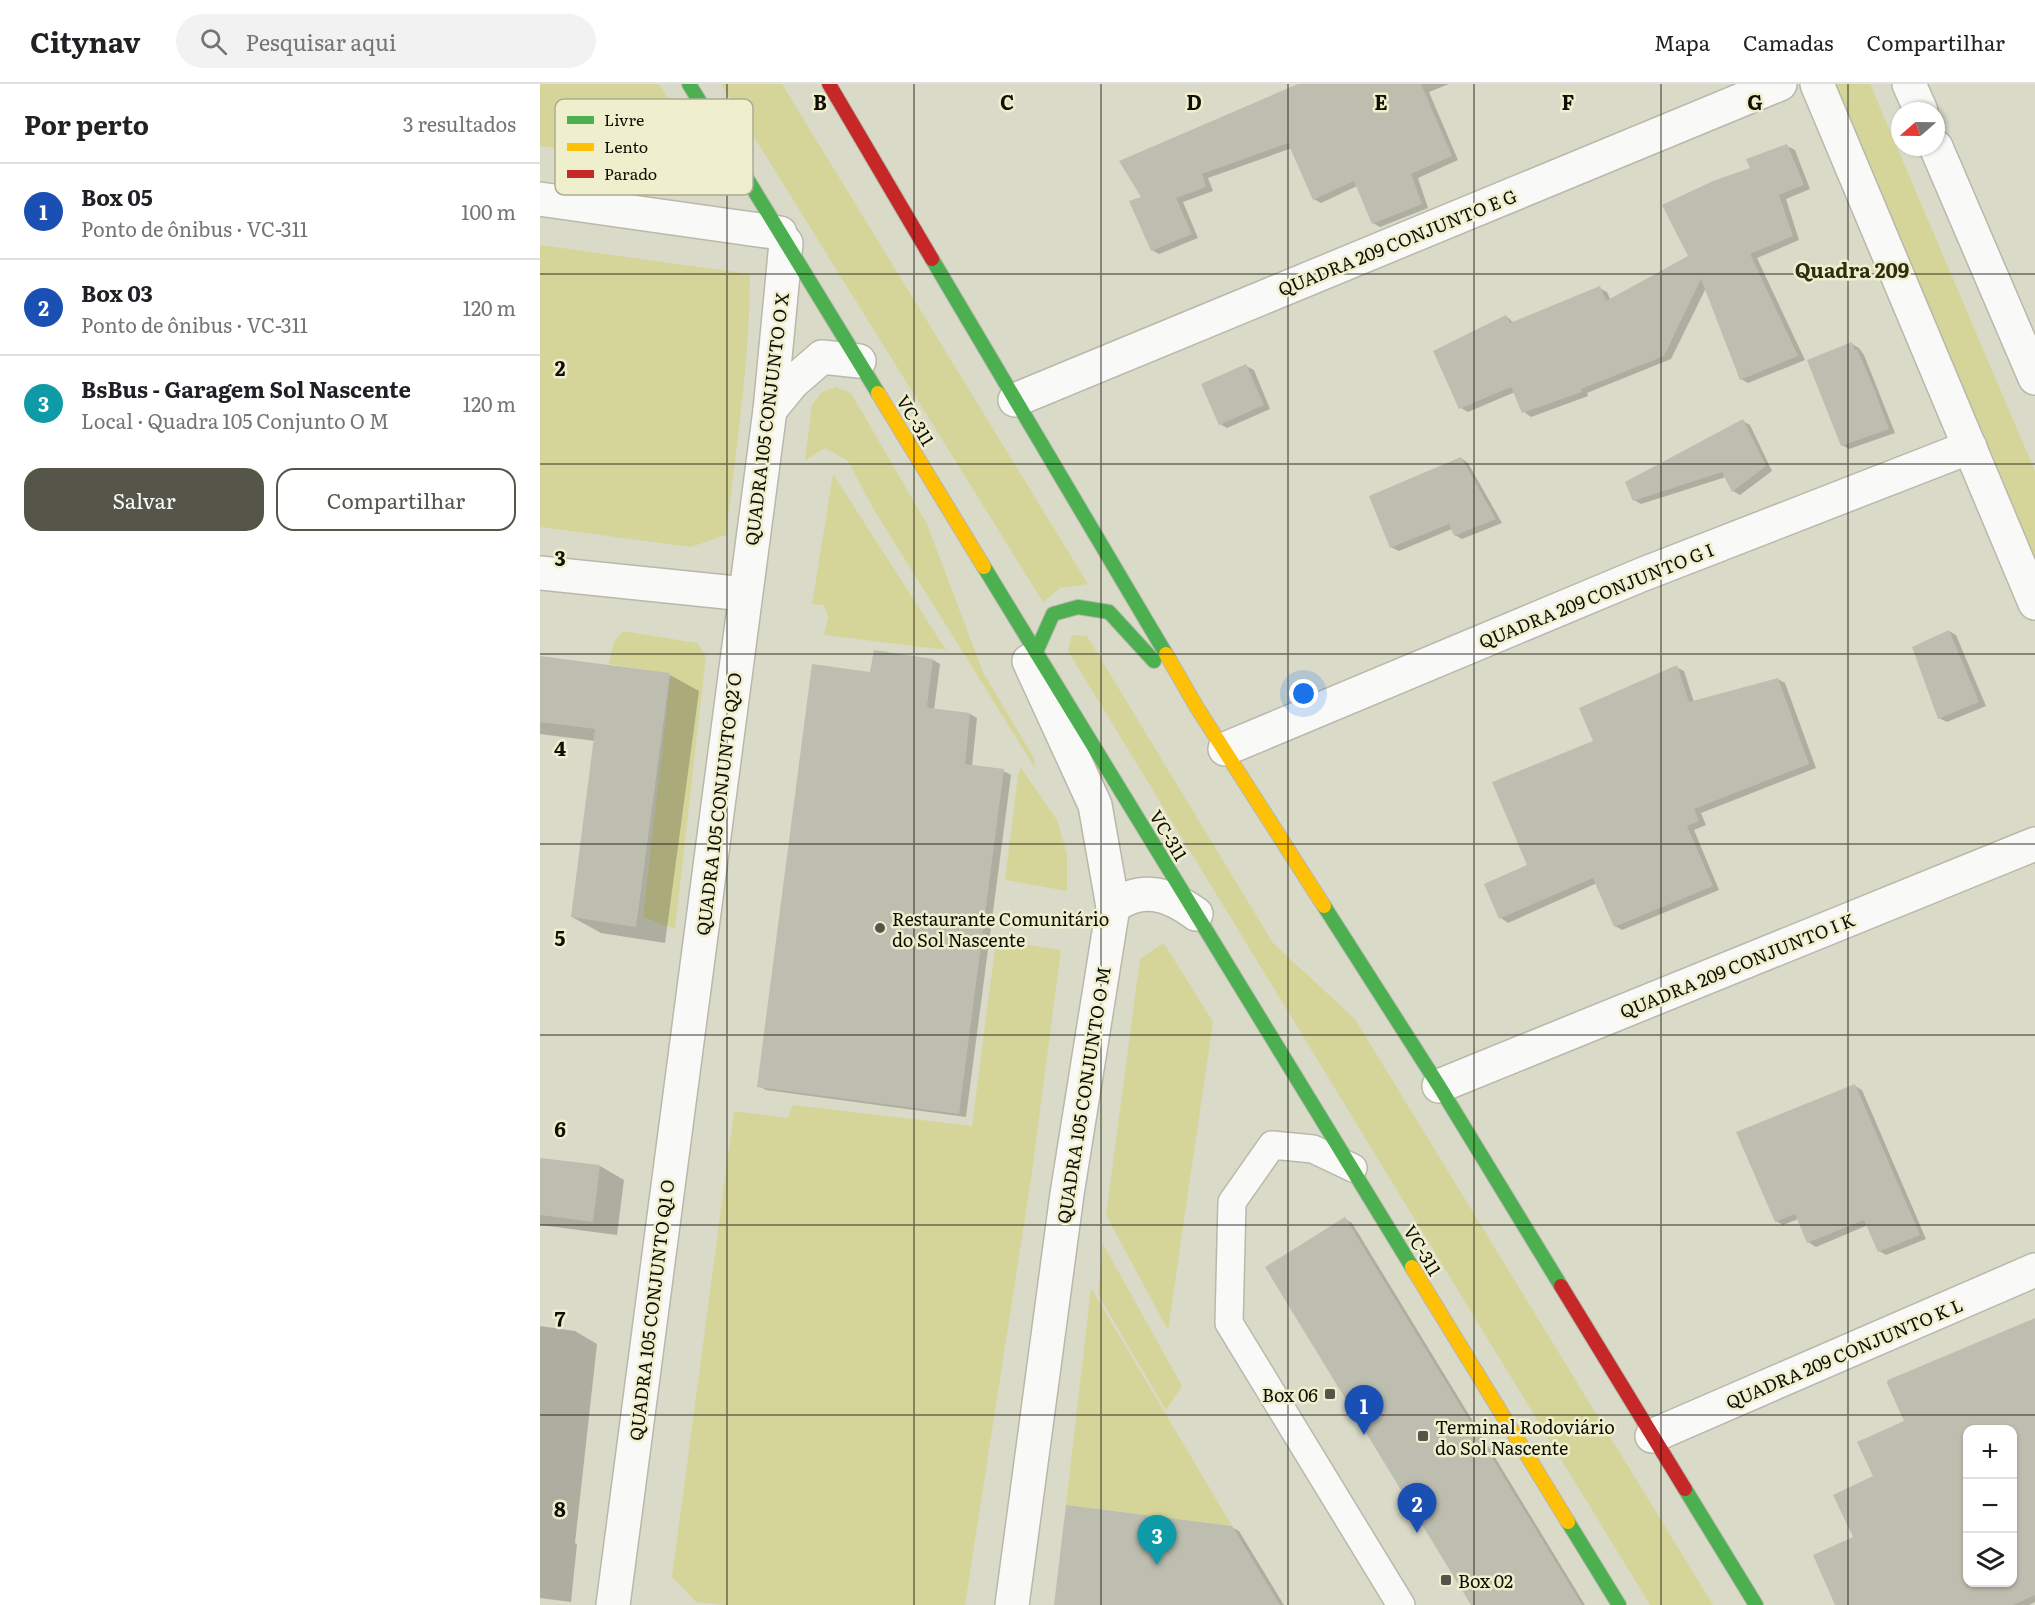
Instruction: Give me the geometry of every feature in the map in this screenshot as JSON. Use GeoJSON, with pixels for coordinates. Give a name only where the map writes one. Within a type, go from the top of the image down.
{"type":"FeatureCollection","features":[{"type":"Feature","properties":{"kind":"main road","name":"VC-311"},"geometry":{"type":"LineString","coordinates":[[689,84],[698,99]]}},
{"type":"Feature","properties":{"kind":"main road"},"geometry":{"type":"LineString","coordinates":[[829,84],[1197,706],[1439,1086],[1756,1605]]}},
{"type":"Feature","properties":{"kind":"main road","name":"VC-311"},"geometry":{"type":"LineString","coordinates":[[753,189],[1619,1605]]}},
{"type":"Feature","properties":{"kind":"main road"},"geometry":{"type":"LineString","coordinates":[[1036,652],[1053,614],[1078,607],[1109,612],[1197,706]]}},
{"type":"Feature","properties":{"kind":"street","name":"QUADRA 209 CONJUNTO E G"},"geometry":{"type":"LineString","coordinates":[[1015,400],[1780,84]]}},
{"type":"Feature","properties":{"kind":"street"},"geometry":{"type":"LineString","coordinates":[[1817,84],[2035,603]]}},
{"type":"Feature","properties":{"kind":"street"},"geometry":{"type":"LineString","coordinates":[[1909,84],[1917,102]]}},
{"type":"Feature","properties":{"kind":"street"},"geometry":{"type":"LineString","coordinates":[[1940,156],[2035,378]]}},
{"type":"Feature","properties":{"kind":"street"},"geometry":{"type":"LineString","coordinates":[[540,199],[783,238]]}},
{"type":"Feature","properties":{"kind":"street","name":"QUADRA 105 CONJUNTO O X"},"geometry":{"type":"LineString","coordinates":[[745,594],[770,404],[783,238]]}},
{"type":"Feature","properties":{"kind":"street"},"geometry":{"type":"LineString","coordinates":[[770,404],[822,357],[859,361]]}},
{"type":"Feature","properties":{"kind":"street","name":"QUADRA 209 CONJUNTO G I"},"geometry":{"type":"LineString","coordinates":[[1225,749],[1641,575],[1970,447]]}},
{"type":"Feature","properties":{"kind":"street","name":"QUADRA 105 CONJUNTO O M"},"geometry":{"type":"LineString","coordinates":[[987,572],[1095,805],[1113,907],[1067,1194],[1012,1605]]}},
{"type":"Feature","properties":{"kind":"street"},"geometry":{"type":"LineString","coordinates":[[540,573],[745,594]]}},
{"type":"Feature","properties":{"kind":"street","name":"QUADRA 105 CONJUNTO Q2 O"},"geometry":{"type":"LineString","coordinates":[[690,1014],[745,594]]}},
{"type":"Feature","properties":{"kind":"street","name":"QUADRA 209 CONJUNTO I K"},"geometry":{"type":"LineString","coordinates":[[1439,1086],[2035,844]]}},
{"type":"Feature","properties":{"kind":"street"},"geometry":{"type":"LineString","coordinates":[[1113,907],[1123,899],[1149,892],[1180,901],[1196,914]]}},
{"type":"Feature","properties":{"kind":"street","name":"QUADRA 105 CONJUNTO Q1 O"},"geometry":{"type":"LineString","coordinates":[[613,1605],[690,1014]]}},
{"type":"Feature","properties":{"kind":"street","name":"QUADRA 209 CONJUNTO K L"},"geometry":{"type":"LineString","coordinates":[[1652,1436],[2035,1270]]}},
{"type":"Feature","properties":{"kind":"lane"},"geometry":{"type":"LineString","coordinates":[[1353,1168],[1313,1149],[1272,1145],[1232,1202],[1230,1323],[1401,1605]]}},
{"type":"Feature","properties":{"kind":"shaded area"},"geometry":{"type":"Polygon","coordinates":[[[540,84],[659,84],[668,99],[555,99],[555,148],[540,146],[540,84]]]}},
{"type":"Feature","properties":{"kind":"shaded area"},"geometry":{"type":"Polygon","coordinates":[[[721,84],[782,84],[1088,584],[1060,588],[1043,602],[753,135],[753,99],[730,99],[721,84]]]}},
{"type":"Feature","properties":{"kind":"shaded area"},"geometry":{"type":"Polygon","coordinates":[[[1834,84],[1870,84],[1891,133],[1891,156],[1901,156],[2035,471],[2035,558],[1834,84]]]}},
{"type":"Feature","properties":{"kind":"shaded area"},"geometry":{"type":"Polygon","coordinates":[[[540,245],[750,274],[745,372],[726,535],[691,547],[540,527],[540,245]]]}},
{"type":"Feature","properties":{"kind":"shaded area"},"geometry":{"type":"Polygon","coordinates":[[[836,387],[851,393],[927,524],[983,672],[1034,758],[1035,768],[874,510],[848,461],[825,448],[805,460],[812,405],[822,392],[836,387]]]}},
{"type":"Feature","properties":{"kind":"shaded area"},"geometry":{"type":"Polygon","coordinates":[[[833,474],[946,650],[824,635],[828,617],[824,605],[812,604],[833,474]]]}},
{"type":"Feature","properties":{"kind":"shaded area"},"geometry":{"type":"Polygon","coordinates":[[[623,631],[697,643],[706,656],[675,929],[643,917],[671,674],[609,664],[614,641],[623,631]]]}},
{"type":"Feature","properties":{"kind":"shaded area"},"geometry":{"type":"Polygon","coordinates":[[[1072,635],[1087,636],[1273,943],[1355,1019],[1713,1605],[1650,1605],[1068,651],[1072,635]]]}},
{"type":"Feature","properties":{"kind":"shaded area"},"geometry":{"type":"Polygon","coordinates":[[[1021,768],[1057,820],[1067,854],[1067,891],[1005,880],[1018,775],[1021,768]]]}},
{"type":"Feature","properties":{"kind":"shaded area"},"geometry":{"type":"Polygon","coordinates":[[[996,940],[1061,950],[1031,1179],[965,1605],[724,1605],[696,1602],[672,1577],[734,1111],[787,1118],[793,1105],[972,1126],[996,940]]]}},
{"type":"Feature","properties":{"kind":"shaded area"},"geometry":{"type":"Polygon","coordinates":[[[1162,944],[1165,945],[1213,1022],[1168,1330],[1106,1215],[1140,959],[1162,944]]]}},
{"type":"Feature","properties":{"kind":"shaded area"},"geometry":{"type":"Polygon","coordinates":[[[1103,1244],[1182,1386],[1166,1410],[1100,1298],[1098,1292],[1103,1244]]]}},
{"type":"Feature","properties":{"kind":"shaded area"},"geometry":{"type":"Polygon","coordinates":[[[1091,1288],[1232,1526],[1066,1505],[1091,1288]]]}},
{"type":"Feature","properties":{"kind":"building"},"geometry":{"type":"Polygon","coordinates":[[[1298,84],[1421,84],[1452,156],[1411,174],[1422,204],[1372,224],[1354,181],[1313,200],[1288,143],[1202,174],[1206,187],[1176,198],[1192,234],[1151,251],[1129,201],[1141,197],[1119,161],[1298,84]]]}},
{"type":"Feature","properties":{"kind":"building"},"geometry":{"type":"Polygon","coordinates":[[[1787,144],[1804,185],[1779,195],[1793,236],[1750,254],[1798,356],[1740,380],[1701,279],[1664,356],[1581,389],[1582,392],[1522,413],[1511,387],[1459,409],[1433,351],[1506,315],[1510,323],[1600,286],[1606,301],[1688,256],[1662,205],[1713,181],[1750,168],[1746,159],[1787,144]]]}},
{"type":"Feature","properties":{"kind":"building"},"geometry":{"type":"Polygon","coordinates":[[[1852,342],[1873,386],[1889,429],[1841,446],[1807,360],[1852,342]]]}},
{"type":"Feature","properties":{"kind":"building"},"geometry":{"type":"Polygon","coordinates":[[[1246,364],[1264,405],[1219,425],[1201,384],[1246,364]]]}},
{"type":"Feature","properties":{"kind":"building"},"geometry":{"type":"Polygon","coordinates":[[[1743,419],[1766,466],[1732,492],[1722,472],[1633,501],[1625,482],[1743,419]]]}},
{"type":"Feature","properties":{"kind":"building"},"geometry":{"type":"Polygon","coordinates":[[[1461,457],[1496,519],[1454,536],[1449,524],[1390,548],[1369,496],[1461,457]]]}},
{"type":"Feature","properties":{"kind":"building"},"geometry":{"type":"Polygon","coordinates":[[[1949,630],[1979,702],[1938,719],[1912,647],[1949,630]]]}},
{"type":"Feature","properties":{"kind":"building","name":"Restaurante Comunitário do Sol Nascente"},"geometry":{"type":"Polygon","coordinates":[[[874,650],[933,659],[927,706],[970,713],[965,764],[1004,769],[959,1114],[757,1087],[812,664],[870,672],[874,650]]]}},
{"type":"Feature","properties":{"kind":"building"},"geometry":{"type":"Polygon","coordinates":[[[540,656],[670,673],[636,927],[571,917],[595,729],[540,722],[540,656]]]}},
{"type":"Feature","properties":{"kind":"building"},"geometry":{"type":"Polygon","coordinates":[[[1677,665],[1689,702],[1778,678],[1809,764],[1694,809],[1699,821],[1687,826],[1713,886],[1614,927],[1593,878],[1499,919],[1484,884],[1527,865],[1492,782],[1593,741],[1579,708],[1677,665]]]}},
{"type":"Feature","properties":{"kind":"building"},"geometry":{"type":"Polygon","coordinates":[[[1855,1084],[1920,1235],[1878,1252],[1864,1220],[1807,1243],[1795,1214],[1775,1222],[1736,1132],[1855,1084]]]}},
{"type":"Feature","properties":{"kind":"building"},"geometry":{"type":"Polygon","coordinates":[[[540,1158],[600,1165],[593,1222],[540,1215],[540,1158]]]}},
{"type":"Feature","properties":{"kind":"building","name":"Terminal Rodoviário do Sol Nascente"},"geometry":{"type":"Polygon","coordinates":[[[1345,1217],[1582,1605],[1471,1605],[1265,1267],[1345,1217]]]}},
{"type":"Feature","properties":{"kind":"building"},"geometry":{"type":"Polygon","coordinates":[[[2035,1318],[2035,1595],[2013,1605],[1835,1605],[1813,1555],[1853,1537],[1833,1495],[1873,1476],[1857,1442],[1904,1421],[1887,1383],[1888,1380],[2035,1318]]]}},
{"type":"Feature","properties":{"kind":"building"},"geometry":{"type":"Polygon","coordinates":[[[1066,1505],[1232,1526],[1280,1605],[1054,1605],[1066,1505]]]}},
{"type":"Feature","properties":{"kind":"traffic: fast"},"geometry":{"type":"LineString","coordinates":[[689,84],[698,99]]}},
{"type":"Feature","properties":{"kind":"traffic: fast"},"geometry":{"type":"LineString","coordinates":[[753,189],[878,393]]}},
{"type":"Feature","properties":{"kind":"traffic: fast"},"geometry":{"type":"LineString","coordinates":[[932,259],[1166,654]]}},
{"type":"Feature","properties":{"kind":"traffic: fast"},"geometry":{"type":"LineString","coordinates":[[984,567],[1412,1267]]}},
{"type":"Feature","properties":{"kind":"traffic: fast"},"geometry":{"type":"LineString","coordinates":[[1036,652],[1053,614],[1078,607],[1109,612],[1154,661]]}},
{"type":"Feature","properties":{"kind":"traffic: fast"},"geometry":{"type":"LineString","coordinates":[[1324,906],[1439,1086],[1561,1286]]}},
{"type":"Feature","properties":{"kind":"traffic: fast"},"geometry":{"type":"LineString","coordinates":[[1685,1489],[1756,1605]]}},
{"type":"Feature","properties":{"kind":"traffic: fast"},"geometry":{"type":"LineString","coordinates":[[1568,1522],[1619,1605]]}},
{"type":"Feature","properties":{"kind":"traffic: slow"},"geometry":{"type":"LineString","coordinates":[[878,393],[984,567]]}},
{"type":"Feature","properties":{"kind":"traffic: slow"},"geometry":{"type":"LineString","coordinates":[[1166,654],[1196,706],[1324,906]]}},
{"type":"Feature","properties":{"kind":"traffic: slow"},"geometry":{"type":"LineString","coordinates":[[1412,1267],[1568,1522]]}},
{"type":"Feature","properties":{"kind":"traffic: jam"},"geometry":{"type":"LineString","coordinates":[[829,84],[932,259]]}},
{"type":"Feature","properties":{"kind":"traffic: jam"},"geometry":{"type":"LineString","coordinates":[[1561,1286],[1685,1489]]}},
{"type":"Feature","properties":{"kind":"place","name":"Restaurante Comunitário do Sol Nascente"},"geometry":{"type":"Point","coordinates":[880,928]}},
{"type":"Feature","properties":{"kind":"place","name":"Box 06"},"geometry":{"type":"Point","coordinates":[1330,1394]}},
{"type":"Feature","properties":{"kind":"place","name":"Box 05"},"geometry":{"type":"Point","coordinates":[1364,1435]}},
{"type":"Feature","properties":{"kind":"place","name":"Terminal Rodoviário do Sol Nascente"},"geometry":{"type":"Point","coordinates":[1423,1436]}},
{"type":"Feature","properties":{"kind":"place","name":"Box 03"},"geometry":{"type":"Point","coordinates":[1417,1533]}},
{"type":"Feature","properties":{"kind":"place","name":"BsBus - Garagem Sol Nascente"},"geometry":{"type":"Point","coordinates":[1157,1565]}},
{"type":"Feature","properties":{"kind":"place","name":"Box 02"},"geometry":{"type":"Point","coordinates":[1446,1580]}},
{"type":"Feature","properties":{"kind":"district","name":"Quadra 209"},"geometry":{"type":"Point","coordinates":[1852,269]}}]}
